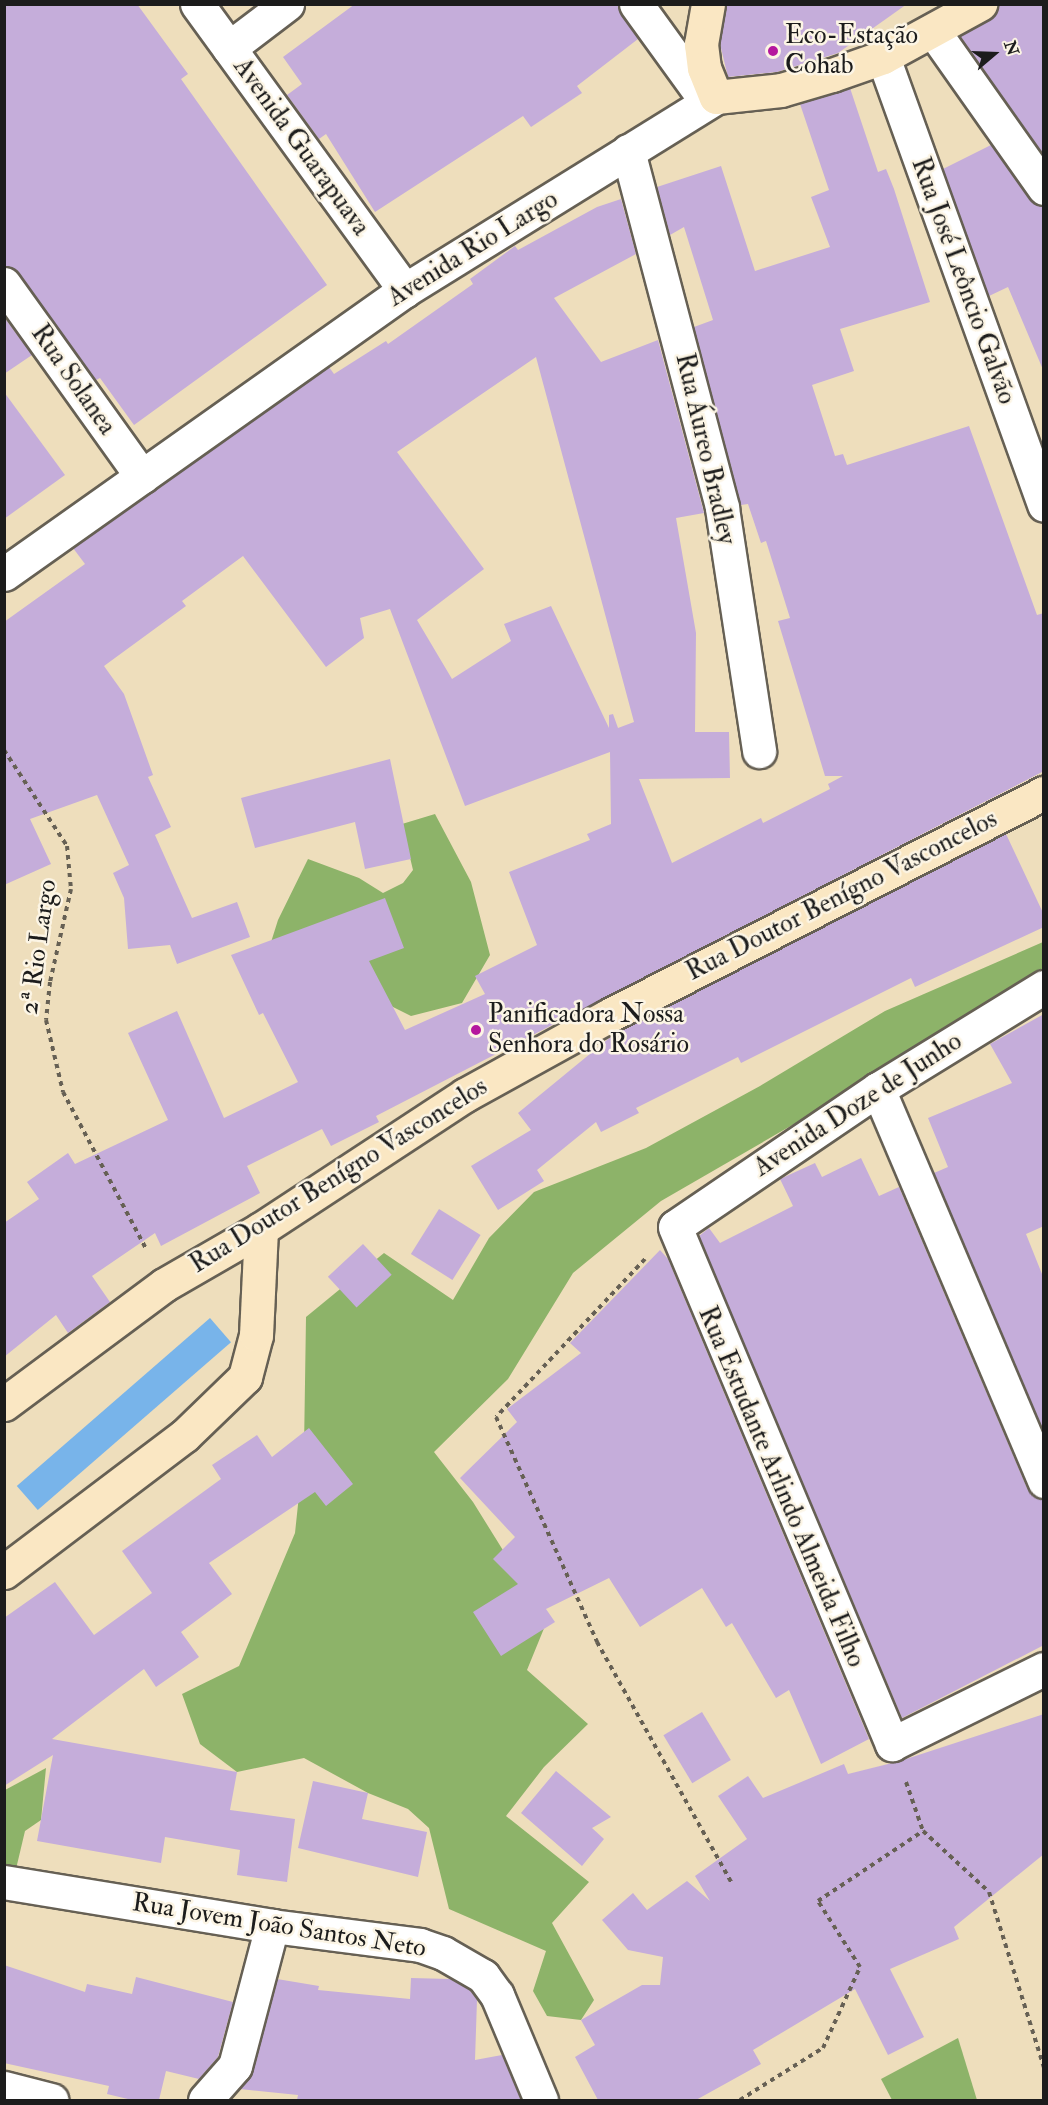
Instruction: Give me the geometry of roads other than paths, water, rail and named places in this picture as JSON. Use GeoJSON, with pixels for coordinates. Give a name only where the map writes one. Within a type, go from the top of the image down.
{"type":"FeatureCollection","features":[{"type":"Feature","properties":{"kind":"main road"},"geometry":{"type":"LineString","coordinates":[[708,4],[701,45],[712,99]]}},
{"type":"Feature","properties":{"kind":"main road","name":"Avenida Rio Largo"},"geometry":{"type":"LineString","coordinates":[[712,99],[781,90],[883,57],[934,32],[980,4]]}},
{"type":"Feature","properties":{"kind":"main road","name":"Rua Doutor Benígno Vasconcelos"},"geometry":{"type":"LineString","coordinates":[[4,1404],[164,1284],[261,1229],[465,1095],[608,1016],[1044,793]]}},
{"type":"Feature","properties":{"kind":"main road"},"geometry":{"type":"LineString","coordinates":[[4,1572],[184,1436],[245,1377],[256,1335],[261,1229]]}},
{"type":"Feature","properties":{"kind":"street","name":"Avenida Guarapuava"},"geometry":{"type":"LineString","coordinates":[[197,4],[405,290]]}},
{"type":"Feature","properties":{"kind":"street"},"geometry":{"type":"LineString","coordinates":[[229,48],[287,4]]}},
{"type":"Feature","properties":{"kind":"street"},"geometry":{"type":"LineString","coordinates":[[636,4],[712,99]]}},
{"type":"Feature","properties":{"kind":"street"},"geometry":{"type":"LineString","coordinates":[[934,32],[1044,188]]}},
{"type":"Feature","properties":{"kind":"street","name":"Rua José Leôncio Galvão"},"geometry":{"type":"LineString","coordinates":[[883,57],[1044,505]]}},
{"type":"Feature","properties":{"kind":"street","name":"Avenida Rio Largo"},"geometry":{"type":"LineString","coordinates":[[4,574],[405,290],[712,99]]}},
{"type":"Feature","properties":{"kind":"street","name":"Rua Áureo Bradley"},"geometry":{"type":"LineString","coordinates":[[628,151],[722,508],[759,751]]}},
{"type":"Feature","properties":{"kind":"street","name":"Rua Solanea"},"geometry":{"type":"LineString","coordinates":[[4,284],[142,477]]}},
{"type":"Feature","properties":{"kind":"street","name":"Avenida Doze de Junho"},"geometry":{"type":"LineString","coordinates":[[675,1227],[878,1089],[1044,987]]}},
{"type":"Feature","properties":{"kind":"street"},"geometry":{"type":"LineString","coordinates":[[878,1089],[1044,1481]]}},
{"type":"Feature","properties":{"kind":"street","name":"Rua Estudante Arlindo Almeida Filho"},"geometry":{"type":"LineString","coordinates":[[675,1227],[892,1744],[1044,1669]]}},
{"type":"Feature","properties":{"kind":"street","name":"Rua Jovem João Santos Neto"},"geometry":{"type":"LineString","coordinates":[[4,1882],[272,1926],[420,1945],[473,1969],[497,1995],[541,2100]]}},
{"type":"Feature","properties":{"kind":"street"},"geometry":{"type":"LineString","coordinates":[[205,2100],[235,2066],[272,1926]]}},
{"type":"Feature","properties":{"kind":"street"},"geometry":{"type":"LineString","coordinates":[[4,2088],[51,2100]]}},
{"type":"Feature","properties":{"kind":"water"},"geometry":{"type":"Polygon","coordinates":[[[210,1318],[231,1342],[38,1510],[17,1486],[210,1318]]]}},
{"type":"Feature","properties":{"kind":"place","name":"Eco-Estação Cohab"},"geometry":{"type":"Point","coordinates":[773,51]}},
{"type":"Feature","properties":{"kind":"place","name":"Panificadora Nossa Senhora do Rosário"},"geometry":{"type":"Point","coordinates":[476,1030]}}]}
